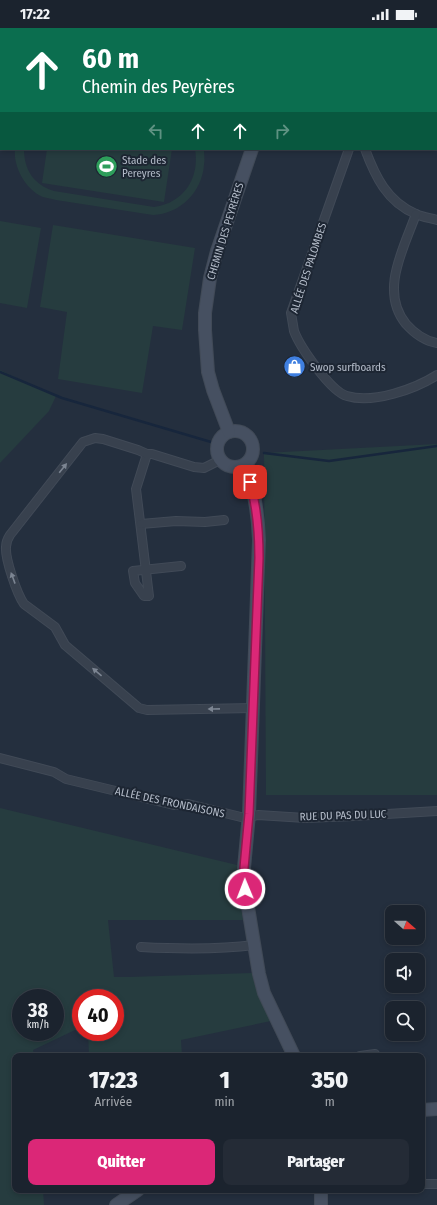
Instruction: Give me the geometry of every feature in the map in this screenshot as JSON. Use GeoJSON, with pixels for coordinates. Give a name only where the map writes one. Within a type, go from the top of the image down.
{"type":"FeatureCollection","features":[{"type":"Feature","properties":{"kind":"street","name":"CHEMIN DES PEYRÈRES"},"geometry":{"type":"LineString","coordinates":[[228,432],[208,372],[205,338],[205,313],[210,278],[217,251],[252,150]]}},
{"type":"Feature","properties":{"kind":"street","name":"ALLÉE DES PALOMBES"},"geometry":{"type":"LineString","coordinates":[[349,150],[291,313],[294,330],[303,350],[328,381],[345,396],[355,398],[387,396],[425,383],[437,375]]}},
{"type":"Feature","properties":{"kind":"street"},"geometry":{"type":"LineString","coordinates":[[364,150],[373,171],[386,192],[406,209],[416,214],[437,220]]}},
{"type":"Feature","properties":{"kind":"street"},"geometry":{"type":"LineString","coordinates":[[416,214],[395,274],[394,297],[400,317],[413,332],[437,343]]}},
{"type":"Feature","properties":{"kind":"street"},"geometry":{"type":"LineString","coordinates":[[234,430],[240,431],[246,435],[252,445],[252,456],[244,465],[239,467],[228,466],[220,460],[218,454],[217,444],[224,434],[228,432],[234,430]]}},
{"type":"Feature","properties":{"kind":"street"},"geometry":{"type":"LineString","coordinates":[[220,460],[204,468],[194,467],[152,454],[146,454],[103,439],[95,438],[84,442],[7,539],[5,548],[11,572],[21,600],[24,604],[55,627],[65,645],[139,708],[147,710],[253,708]]}},
{"type":"Feature","properties":{"kind":"street"},"geometry":{"type":"LineString","coordinates":[[146,454],[136,489],[146,570],[181,566]]}},
{"type":"Feature","properties":{"kind":"street"},"geometry":{"type":"LineString","coordinates":[[244,465],[256,507],[259,540],[249,817],[244,868],[245,889],[259,974],[264,993],[293,1053]]}},
{"type":"Feature","properties":{"kind":"street"},"geometry":{"type":"LineString","coordinates":[[140,524],[176,521],[205,522],[224,520]]}},
{"type":"Feature","properties":{"kind":"street","name":"ALLÉE DES FRONDAISONS"},"geometry":{"type":"LineString","coordinates":[[0,758],[54,772],[66,779],[174,805],[188,804],[245,818],[249,817]]}},
{"type":"Feature","properties":{"kind":"street","name":"RUE DU PAS DU LUC"},"geometry":{"type":"LineString","coordinates":[[249,817],[258,815],[305,818],[437,810]]}},
{"type":"Feature","properties":{"kind":"street"},"geometry":{"type":"LineString","coordinates":[[141,947],[193,949],[254,945]]}},
{"type":"Feature","properties":{"kind":"street"},"geometry":{"type":"LineString","coordinates":[[425,1110],[437,1110]]}},
{"type":"Feature","properties":{"kind":"street"},"geometry":{"type":"LineString","coordinates":[[425,1184],[437,1184]]}},
{"type":"Feature","properties":{"kind":"street"},"geometry":{"type":"LineString","coordinates":[[116,1205],[134,1193]]}},
{"type":"Feature","properties":{"kind":"street"},"geometry":{"type":"LineString","coordinates":[[321,1193],[321,1205]]}},
{"type":"Feature","properties":{"kind":"green space"},"geometry":{"type":"Polygon","coordinates":[[[15,150],[24,150],[26,164],[32,176],[41,185],[54,191],[154,207],[165,205],[174,200],[188,187],[195,170],[195,150],[204,150],[204,163],[199,184],[188,200],[172,211],[153,215],[43,197],[37,194],[26,183],[18,170],[15,150]]]}},
{"type":"Feature","properties":{"kind":"green space","name":"Stade des Pereyres"},"geometry":{"type":"Polygon","coordinates":[[[47,150],[172,150],[164,202],[42,183],[47,150]]]}},
{"type":"Feature","properties":{"kind":"green space"},"geometry":{"type":"Polygon","coordinates":[[[0,221],[41,228],[27,308],[0,303],[0,221]]]}},
{"type":"Feature","properties":{"kind":"green space"},"geometry":{"type":"Polygon","coordinates":[[[53,225],[195,248],[182,330],[153,326],[142,393],[58,379],[67,312],[40,307],[53,225]]]}},
{"type":"Feature","properties":{"kind":"green space"},"geometry":{"type":"Polygon","coordinates":[[[0,370],[56,396],[49,411],[0,463],[0,370]]]}},
{"type":"Feature","properties":{"kind":"green space"},"geometry":{"type":"Polygon","coordinates":[[[437,444],[437,795],[266,795],[264,453],[437,444]]]}},
{"type":"Feature","properties":{"kind":"green space"},"geometry":{"type":"Polygon","coordinates":[[[0,808],[237,865],[237,883],[243,920],[108,920],[114,977],[252,973],[255,986],[271,1021],[181,1040],[182,1053],[89,1053],[88,1041],[124,1041],[124,989],[72,989],[72,1031],[64,1035],[64,989],[12,989],[12,1041],[52,1041],[33,1050],[34,1053],[12,1053],[12,1193],[43,1193],[44,1205],[0,1205],[0,808]]]}},
{"type":"Feature","properties":{"kind":"waterway"},"geometry":{"type":"LineString","coordinates":[[0,372],[62,398],[211,442]]}},
{"type":"Feature","properties":{"kind":"waterway"},"geometry":{"type":"LineString","coordinates":[[264,453],[329,461],[437,446]]}},
{"type":"Feature","properties":{"kind":"place","name":"Stade des Pereyres"},"geometry":{"type":"Point","coordinates":[107,166]}},
{"type":"Feature","properties":{"kind":"place","name":"Swop surfboards"},"geometry":{"type":"Point","coordinates":[294,367]}},
{"type":"Feature","properties":{"kind":"route"},"geometry":{"type":"LineString","coordinates":[[245,889],[244,868],[249,814],[259,558],[258,522],[250,482]]}}]}
